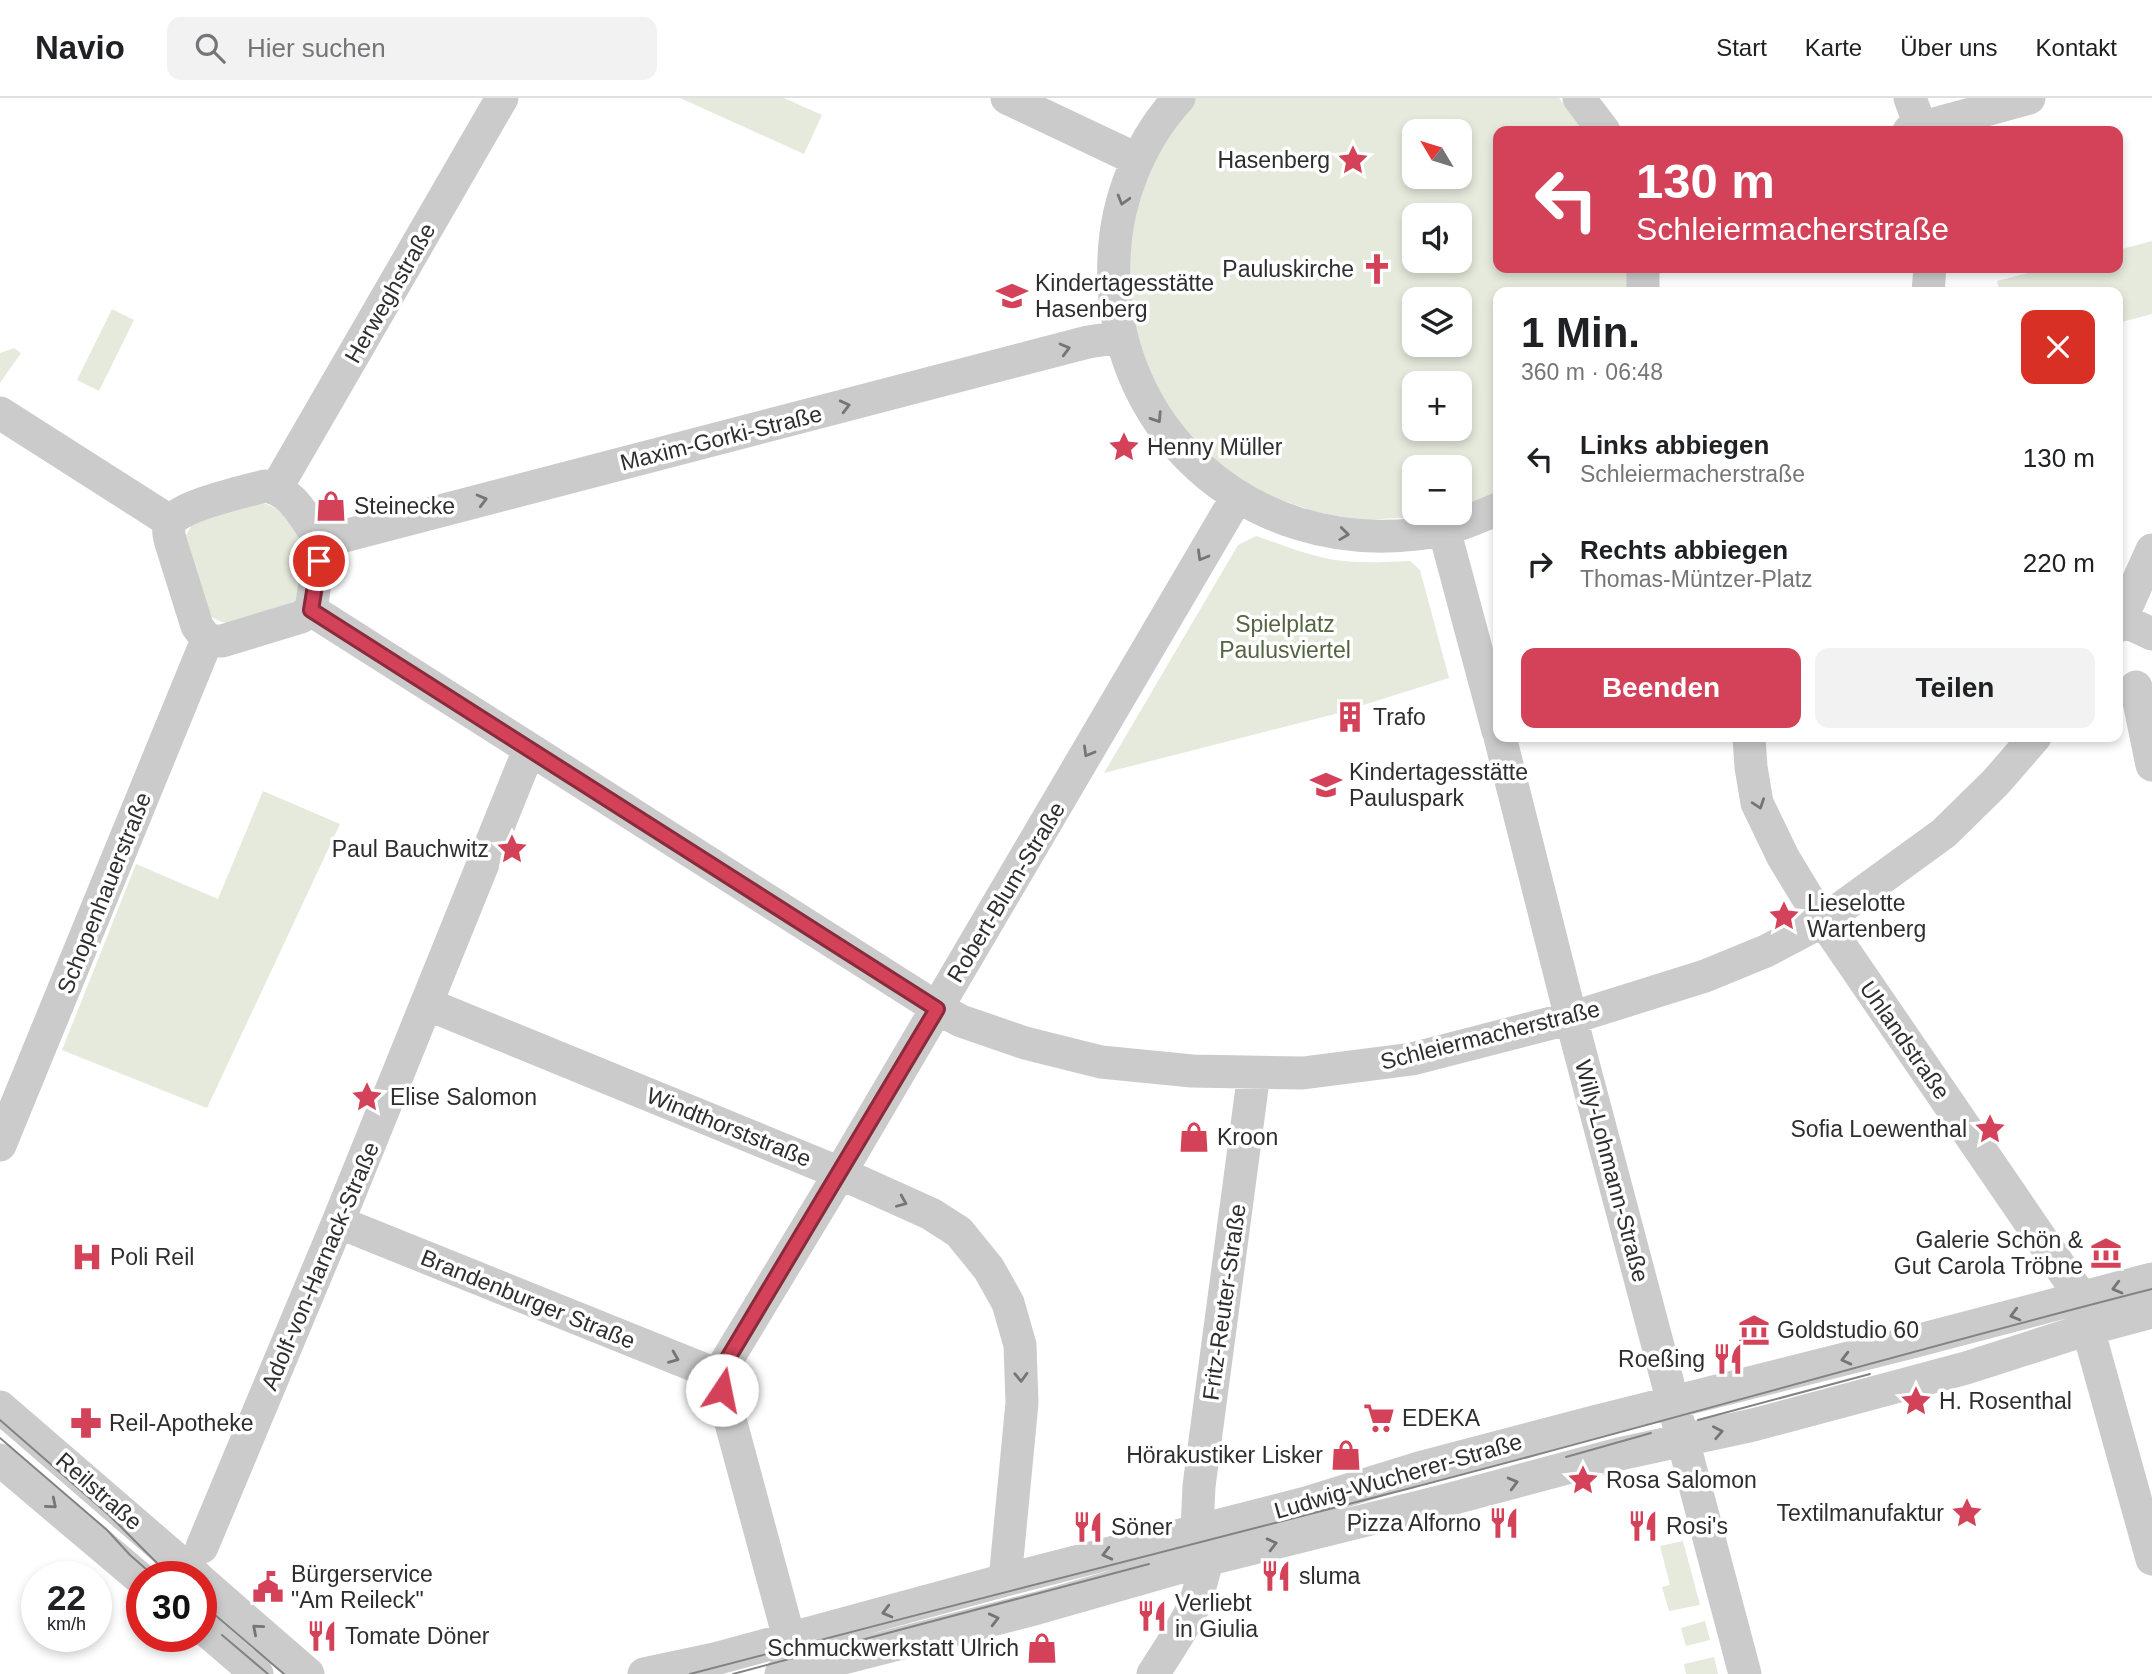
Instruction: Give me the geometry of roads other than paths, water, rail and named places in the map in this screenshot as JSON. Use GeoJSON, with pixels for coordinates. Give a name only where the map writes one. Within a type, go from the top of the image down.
{"type":"FeatureCollection","features":[{"type":"Feature","properties":{"kind":"street","name":"Herweghstraße"},"geometry":{"type":"LineString","coordinates":[[276,487],[502,98]]}},
{"type":"Feature","properties":{"kind":"street"},"geometry":{"type":"LineString","coordinates":[[1007,98],[1138,160]]}},
{"type":"Feature","properties":{"kind":"street"},"geometry":{"type":"LineString","coordinates":[[1179,98],[1152,134],[1127,186],[1114,245],[1113,275],[1121,337],[1135,378],[1145,399],[1170,436],[1200,469],[1237,497],[1286,521],[1341,535],[1380,537],[1419,534],[1444,529],[1493,511]]}},
{"type":"Feature","properties":{"kind":"street"},"geometry":{"type":"LineString","coordinates":[[1579,98],[1600,126]]}},
{"type":"Feature","properties":{"kind":"street"},"geometry":{"type":"LineString","coordinates":[[1915,122],[2029,98]]}},
{"type":"Feature","properties":{"kind":"street","name":"Maxim-Gorki-Straße"},"geometry":{"type":"LineString","coordinates":[[321,542],[1088,342],[1121,337]]}},
{"type":"Feature","properties":{"kind":"street"},"geometry":{"type":"LineString","coordinates":[[0,413],[171,522]]}},
{"type":"Feature","properties":{"kind":"street"},"geometry":{"type":"LineString","coordinates":[[265,486],[276,487],[294,502],[321,542],[311,610],[301,617],[222,641],[207,640],[197,626],[168,534],[171,522],[181,511],[265,486]]}},
{"type":"Feature","properties":{"kind":"street","name":"Robert-Blum-Straße"},"geometry":{"type":"LineString","coordinates":[[718,1375],[937,1009],[1237,497]]}},
{"type":"Feature","properties":{"kind":"street"},"geometry":{"type":"LineString","coordinates":[[1444,529],[1493,712]]}},
{"type":"Feature","properties":{"kind":"street"},"geometry":{"type":"LineString","coordinates":[[2123,612],[2152,550]]}},
{"type":"Feature","properties":{"kind":"street","name":"Schleiermacherstraße"},"geometry":{"type":"LineString","coordinates":[[311,610],[937,1009],[961,1021],[1025,1043],[1101,1062],[1192,1070],[1303,1073],[1412,1059],[1571,1018],[1705,976],[1766,951],[1823,921],[1944,834],[1996,782],[2031,742]]}},
{"type":"Feature","properties":{"kind":"street"},"geometry":{"type":"LineString","coordinates":[[2123,623],[2152,634]]}},
{"type":"Feature","properties":{"kind":"street","name":"Schopenhauerstraße"},"geometry":{"type":"LineString","coordinates":[[0,1145],[207,640]]}},
{"type":"Feature","properties":{"kind":"street"},"geometry":{"type":"LineString","coordinates":[[2136,687],[2152,765]]}},
{"type":"Feature","properties":{"kind":"street","name":"Willy-Lohmann-Straße"},"geometry":{"type":"LineString","coordinates":[[1501,742],[1571,1018],[1745,1674]]}},
{"type":"Feature","properties":{"kind":"street","name":"Uhlandstraße"},"geometry":{"type":"LineString","coordinates":[[1749,742],[1757,803],[1783,857],[2085,1313],[2152,1559]]}},
{"type":"Feature","properties":{"kind":"street","name":"Adolf-von-Harnack-Straße"},"geometry":{"type":"LineString","coordinates":[[199,1561],[529,750]]}},
{"type":"Feature","properties":{"kind":"street","name":"Windthorststraße"},"geometry":{"type":"LineString","coordinates":[[428,1004],[840,1173],[931,1214],[959,1232],[989,1269],[1008,1303],[1020,1345],[1022,1402],[1004,1580]]}},
{"type":"Feature","properties":{"kind":"street","name":"Fritz-Reuter-Straße"},"geometry":{"type":"LineString","coordinates":[[1153,1674],[1191,1612],[1202,1583],[1199,1486],[1254,1073]]}},
{"type":"Feature","properties":{"kind":"street","name":"Brandenburger Straße"},"geometry":{"type":"LineString","coordinates":[[338,1222],[718,1375]]}},
{"type":"Feature","properties":{"kind":"street","name":"Ludwig-Wucherer-Straße"},"geometry":{"type":"LineString","coordinates":[[644,1674],[715,1659],[1004,1580],[1201,1545],[1753,1425],[1944,1374],[2085,1313],[2152,1279]]}},
{"type":"Feature","properties":{"kind":"street","name":"Ludwig-Wucherer-Straße"},"geometry":{"type":"LineString","coordinates":[[781,1674],[1038,1608],[1201,1545],[1238,1520],[1306,1503],[1419,1468],[1926,1339],[2085,1313],[2152,1312]]}},
{"type":"Feature","properties":{"kind":"street"},"geometry":{"type":"LineString","coordinates":[[718,1375],[789,1638]]}},
{"type":"Feature","properties":{"kind":"street","name":"Reilstraße"},"geometry":{"type":"LineString","coordinates":[[0,1407],[198,1561]]}},
{"type":"Feature","properties":{"kind":"street","name":"Reilstraße"},"geometry":{"type":"LineString","coordinates":[[0,1460],[126,1566]]}},
{"type":"Feature","properties":{"kind":"street"},"geometry":{"type":"LineString","coordinates":[[217,1595],[308,1674]]}},
{"type":"Feature","properties":{"kind":"street"},"geometry":{"type":"LineString","coordinates":[[217,1640],[257,1674]]}},
{"type":"Feature","properties":{"kind":"tram line"},"geometry":{"type":"LineString","coordinates":[[690,1674],[1504,1464],[2152,1289]]}},
{"type":"Feature","properties":{"kind":"tram line"},"geometry":{"type":"LineString","coordinates":[[1698,1420],[1870,1374]]}},
{"type":"Feature","properties":{"kind":"tram line"},"geometry":{"type":"LineString","coordinates":[[0,1420],[109,1515],[155,1561]]}},
{"type":"Feature","properties":{"kind":"tram line"},"geometry":{"type":"LineString","coordinates":[[1566,1457],[1651,1433]]}},
{"type":"Feature","properties":{"kind":"tram line"},"geometry":{"type":"LineString","coordinates":[[0,1438],[107,1530],[137,1561]]}},
{"type":"Feature","properties":{"kind":"tram line"},"geometry":{"type":"LineString","coordinates":[[733,1674],[1149,1564]]}},
{"type":"Feature","properties":{"kind":"tram line"},"geometry":{"type":"LineString","coordinates":[[217,1617],[284,1674]]}},
{"type":"Feature","properties":{"kind":"tram line"},"geometry":{"type":"LineString","coordinates":[[222,1635],[268,1674]]}},
{"type":"Feature","properties":{"kind":"place","name":"Hasenberg"},"geometry":{"type":"Point","coordinates":[1353,160]}},
{"type":"Feature","properties":{"kind":"place","name":"Pauluskirche"},"geometry":{"type":"Point","coordinates":[1377,269]}},
{"type":"Feature","properties":{"kind":"place","name":"Kindertagesstätte Hasenberg"},"geometry":{"type":"Point","coordinates":[1012,296]}},
{"type":"Feature","properties":{"kind":"place","name":"Henny Müller"},"geometry":{"type":"Point","coordinates":[1124,447]}},
{"type":"Feature","properties":{"kind":"place","name":"Steinecke"},"geometry":{"type":"Point","coordinates":[331,506]}},
{"type":"Feature","properties":{"kind":"place","name":"Trafo"},"geometry":{"type":"Point","coordinates":[1350,717]}},
{"type":"Feature","properties":{"kind":"place","name":"Kindertagesstätte Pauluspark"},"geometry":{"type":"Point","coordinates":[1326,785]}},
{"type":"Feature","properties":{"kind":"place","name":"Paul Bauchwitz"},"geometry":{"type":"Point","coordinates":[512,849]}},
{"type":"Feature","properties":{"kind":"place","name":"Lieselotte Wartenberg"},"geometry":{"type":"Point","coordinates":[1784,916]}},
{"type":"Feature","properties":{"kind":"place","name":"Elise Salomon"},"geometry":{"type":"Point","coordinates":[367,1097]}},
{"type":"Feature","properties":{"kind":"place","name":"Sofia Loewenthal"},"geometry":{"type":"Point","coordinates":[1990,1129]}},
{"type":"Feature","properties":{"kind":"place","name":"Kroon"},"geometry":{"type":"Point","coordinates":[1194,1137]}},
{"type":"Feature","properties":{"kind":"place","name":"Galerie Schön & Gut Carola Tröbne"},"geometry":{"type":"Point","coordinates":[2106,1253]}},
{"type":"Feature","properties":{"kind":"place","name":"Poli Reil"},"geometry":{"type":"Point","coordinates":[87,1257]}},
{"type":"Feature","properties":{"kind":"place","name":"Goldstudio 60"},"geometry":{"type":"Point","coordinates":[1754,1330]}},
{"type":"Feature","properties":{"kind":"place","name":"Roeßing"},"geometry":{"type":"Point","coordinates":[1728,1359]}},
{"type":"Feature","properties":{"kind":"place","name":"H. Rosenthal"},"geometry":{"type":"Point","coordinates":[1916,1401]}},
{"type":"Feature","properties":{"kind":"place","name":"EDEKA"},"geometry":{"type":"Point","coordinates":[1379,1418]}},
{"type":"Feature","properties":{"kind":"place","name":"Reil-Apotheke"},"geometry":{"type":"Point","coordinates":[86,1423]}},
{"type":"Feature","properties":{"kind":"place","name":"Hörakustiker Lisker"},"geometry":{"type":"Point","coordinates":[1346,1455]}},
{"type":"Feature","properties":{"kind":"place","name":"Rosa Salomon"},"geometry":{"type":"Point","coordinates":[1583,1480]}},
{"type":"Feature","properties":{"kind":"place","name":"Textilmanufaktur"},"geometry":{"type":"Point","coordinates":[1967,1513]}},
{"type":"Feature","properties":{"kind":"place","name":"Pizza Alforno"},"geometry":{"type":"Point","coordinates":[1504,1523]}},
{"type":"Feature","properties":{"kind":"place","name":"Rosi's"},"geometry":{"type":"Point","coordinates":[1643,1526]}},
{"type":"Feature","properties":{"kind":"place","name":"Söner"},"geometry":{"type":"Point","coordinates":[1088,1527]}},
{"type":"Feature","properties":{"kind":"place","name":"sluma"},"geometry":{"type":"Point","coordinates":[1276,1576]}},
{"type":"Feature","properties":{"kind":"place","name":"Bürgerservice \"Am Reileck\""},"geometry":{"type":"Point","coordinates":[268,1587]}},
{"type":"Feature","properties":{"kind":"place","name":"Verliebt in Giulia"},"geometry":{"type":"Point","coordinates":[1152,1616]}},
{"type":"Feature","properties":{"kind":"place","name":"Tomate Döner"},"geometry":{"type":"Point","coordinates":[322,1636]}},
{"type":"Feature","properties":{"kind":"place","name":"Schmuckwerkstatt Ulrich"},"geometry":{"type":"Point","coordinates":[1042,1648]}},
{"type":"Feature","properties":{"kind":"park label","name":"Spielplatz Paulusviertel"},"geometry":{"type":"Point","coordinates":[1285,637]}}]}
